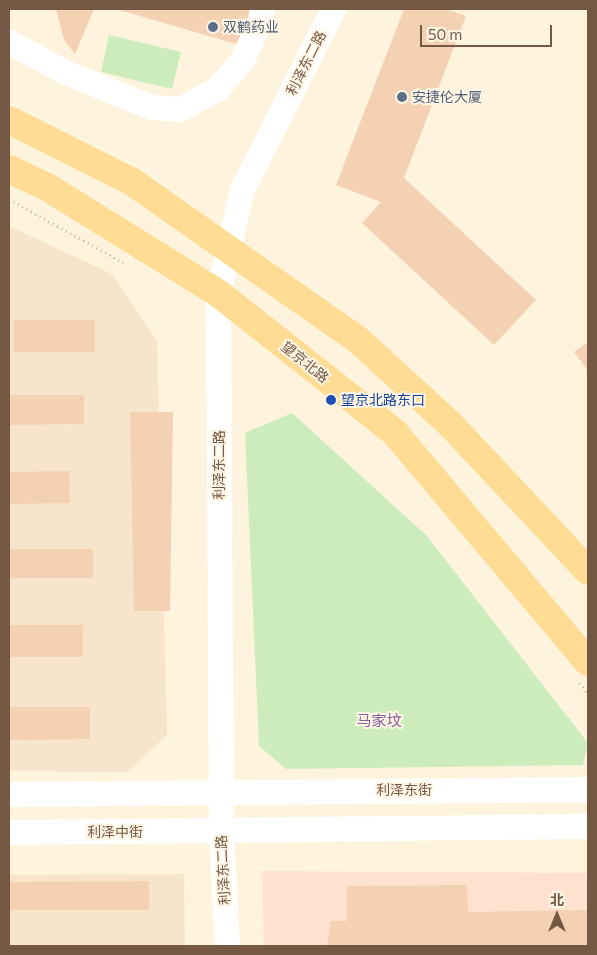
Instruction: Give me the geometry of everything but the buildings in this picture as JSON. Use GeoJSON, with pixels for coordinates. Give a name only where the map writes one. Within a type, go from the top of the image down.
{"type":"FeatureCollection","features":[{"type":"Feature","properties":{"kind":"main road"},"geometry":{"type":"LineString","coordinates":[[9,120],[130,181],[357,340],[448,423],[588,572]]}},
{"type":"Feature","properties":{"kind":"main road","name":"望京北路"},"geometry":{"type":"LineString","coordinates":[[9,169],[46,187],[218,293],[395,434],[583,672]]}},
{"type":"Feature","properties":{"kind":"street"},"geometry":{"type":"LineString","coordinates":[[9,42],[65,72],[151,108],[180,109],[217,89],[241,61],[259,24],[262,9]]}},
{"type":"Feature","properties":{"kind":"street","name":"利泽东二路"},"geometry":{"type":"LineString","coordinates":[[227,946],[221,830],[218,293],[242,189],[333,9]]}},
{"type":"Feature","properties":{"kind":"street","name":"利泽东街"},"geometry":{"type":"LineString","coordinates":[[221,792],[588,789]]}},
{"type":"Feature","properties":{"kind":"street"},"geometry":{"type":"LineString","coordinates":[[9,794],[221,792]]}},
{"type":"Feature","properties":{"kind":"street"},"geometry":{"type":"LineString","coordinates":[[221,830],[588,826]]}},
{"type":"Feature","properties":{"kind":"street","name":"利泽中街"},"geometry":{"type":"LineString","coordinates":[[9,832],[221,830]]}},
{"type":"Feature","properties":{"kind":"path"},"geometry":{"type":"LineString","coordinates":[[9,199],[127,265]]}},
{"type":"Feature","properties":{"kind":"path"},"geometry":{"type":"LineString","coordinates":[[583,672],[588,694]]}},
{"type":"Feature","properties":{"kind":"shaded area"},"geometry":{"type":"Polygon","coordinates":[[[9,226],[112,274],[157,341],[167,735],[127,772],[9,771],[9,226]]]}},
{"type":"Feature","properties":{"kind":"shaded area"},"geometry":{"type":"Polygon","coordinates":[[[262,871],[588,873],[588,946],[264,946],[262,871]]]}},
{"type":"Feature","properties":{"kind":"shaded area"},"geometry":{"type":"Polygon","coordinates":[[[184,874],[185,946],[9,946],[9,875],[184,874]]]}},
{"type":"Feature","properties":{"kind":"green space"},"geometry":{"type":"Polygon","coordinates":[[[109,35],[181,52],[172,89],[101,72],[109,35]]]}},
{"type":"Feature","properties":{"kind":"green space"},"geometry":{"type":"Polygon","coordinates":[[[292,413],[426,535],[588,743],[583,765],[286,769],[259,746],[245,433],[292,413]]]}},
{"type":"Feature","properties":{"kind":"place","name":"双鹤药业"},"geometry":{"type":"Point","coordinates":[213,27]}},
{"type":"Feature","properties":{"kind":"place","name":"安捷伦大厦"},"geometry":{"type":"Point","coordinates":[402,97]}},
{"type":"Feature","properties":{"kind":"place","name":"望京北路东口"},"geometry":{"type":"Point","coordinates":[331,400]}},
{"type":"Feature","properties":{"kind":"district","name":"马家坟"},"geometry":{"type":"Point","coordinates":[379,721]}}]}
